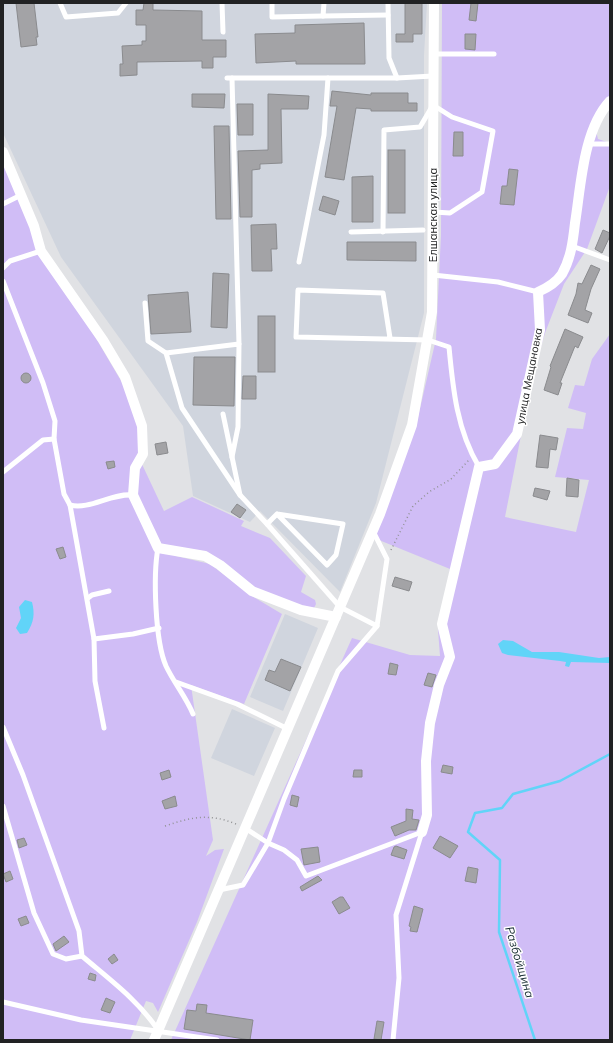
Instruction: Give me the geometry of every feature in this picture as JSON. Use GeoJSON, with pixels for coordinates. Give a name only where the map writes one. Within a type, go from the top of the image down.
{"type":"FeatureCollection","features":[{"type":"Feature","properties":{"kind":"street","name":"Елшанская улица"},"geometry":{"type":"LineString","coordinates":[[156,1035],[289,730],[373,530],[412,425],[432,312],[434,212],[434,3]]}},
{"type":"Feature","properties":{"kind":"street"},"geometry":{"type":"LineString","coordinates":[[538,292],[550,286],[561,275],[572,246],[582,175],[589,144],[603,108],[610,101]]}},
{"type":"Feature","properties":{"kind":"street"},"geometry":{"type":"LineString","coordinates":[[3,152],[34,226],[41,251],[103,340],[125,377],[142,426],[143,454],[135,468],[133,495],[158,548],[205,556],[220,565],[252,591],[301,610],[336,617]]}},
{"type":"Feature","properties":{"kind":"street","name":"улица Мещановка"},"geometry":{"type":"LineString","coordinates":[[479,467],[495,464],[518,434],[540,330],[538,292]]}},
{"type":"Feature","properties":{"kind":"street"},"geometry":{"type":"LineString","coordinates":[[422,832],[427,815],[426,761],[430,723],[439,685],[450,657],[442,624],[479,467]]}},
{"type":"Feature","properties":{"kind":"lane"},"geometry":{"type":"LineString","coordinates":[[60,3],[66,17],[118,13],[126,3]]}},
{"type":"Feature","properties":{"kind":"lane"},"geometry":{"type":"LineString","coordinates":[[222,3],[223,32]]}},
{"type":"Feature","properties":{"kind":"lane"},"geometry":{"type":"LineString","coordinates":[[272,3],[272,18],[388,16]]}},
{"type":"Feature","properties":{"kind":"lane"},"geometry":{"type":"LineString","coordinates":[[323,16],[324,3]]}},
{"type":"Feature","properties":{"kind":"lane"},"geometry":{"type":"LineString","coordinates":[[388,3],[389,58],[397,78]]}},
{"type":"Feature","properties":{"kind":"lane"},"geometry":{"type":"LineString","coordinates":[[434,54],[494,54]]}},
{"type":"Feature","properties":{"kind":"lane"},"geometry":{"type":"LineString","coordinates":[[232,457],[238,427],[240,344],[230,78],[397,78],[433,76]]}},
{"type":"Feature","properties":{"kind":"lane"},"geometry":{"type":"LineString","coordinates":[[300,262],[324,135],[328,78]]}},
{"type":"Feature","properties":{"kind":"lane"},"geometry":{"type":"LineString","coordinates":[[383,232],[384,130],[420,128],[433,105],[452,117],[493,131],[482,192],[450,213],[434,212]]}},
{"type":"Feature","properties":{"kind":"lane"},"geometry":{"type":"LineString","coordinates":[[589,144],[610,144]]}},
{"type":"Feature","properties":{"kind":"lane"},"geometry":{"type":"LineString","coordinates":[[3,204],[21,195]]}},
{"type":"Feature","properties":{"kind":"lane"},"geometry":{"type":"LineString","coordinates":[[351,232],[424,230]]}},
{"type":"Feature","properties":{"kind":"lane"},"geometry":{"type":"LineString","coordinates":[[572,246],[610,260]]}},
{"type":"Feature","properties":{"kind":"lane"},"geometry":{"type":"LineString","coordinates":[[3,268],[10,261],[41,251]]}},
{"type":"Feature","properties":{"kind":"lane"},"geometry":{"type":"LineString","coordinates":[[433,275],[498,282],[538,292]]}},
{"type":"Feature","properties":{"kind":"lane"},"geometry":{"type":"LineString","coordinates":[[3,281],[55,421],[54,439],[64,494],[70,505],[88,598],[94,639],[95,681],[104,728]]}},
{"type":"Feature","properties":{"kind":"lane"},"geometry":{"type":"LineString","coordinates":[[390,338],[384,293],[298,290],[296,337],[428,340],[449,347],[452,386],[458,418],[479,467]]}},
{"type":"Feature","properties":{"kind":"lane"},"geometry":{"type":"LineString","coordinates":[[145,303],[148,341],[166,353],[182,408],[240,495],[340,607],[377,626]]}},
{"type":"Feature","properties":{"kind":"lane"},"geometry":{"type":"LineString","coordinates":[[166,353],[240,344]]}},
{"type":"Feature","properties":{"kind":"lane"},"geometry":{"type":"LineString","coordinates":[[223,414],[240,495]]}},
{"type":"Feature","properties":{"kind":"lane"},"geometry":{"type":"LineString","coordinates":[[3,471],[43,440],[54,439]]}},
{"type":"Feature","properties":{"kind":"lane"},"geometry":{"type":"LineString","coordinates":[[70,505],[77,507],[121,494],[133,495]]}},
{"type":"Feature","properties":{"kind":"lane"},"geometry":{"type":"LineString","coordinates":[[267,524],[277,514]]}},
{"type":"Feature","properties":{"kind":"lane"},"geometry":{"type":"LineString","coordinates":[[277,514],[343,524],[336,555],[327,565],[277,514]]}},
{"type":"Feature","properties":{"kind":"lane"},"geometry":{"type":"LineString","coordinates":[[219,890],[244,886],[268,843],[284,799],[338,671],[377,626],[387,559],[373,530]]}},
{"type":"Feature","properties":{"kind":"lane"},"geometry":{"type":"LineString","coordinates":[[158,548],[155,564],[159,628],[166,665],[193,714]]}},
{"type":"Feature","properties":{"kind":"lane"},"geometry":{"type":"LineString","coordinates":[[88,598],[92,595],[109,591]]}},
{"type":"Feature","properties":{"kind":"lane"},"geometry":{"type":"LineString","coordinates":[[94,639],[133,634],[159,628]]}},
{"type":"Feature","properties":{"kind":"lane"},"geometry":{"type":"LineString","coordinates":[[175,682],[237,704],[289,730]]}},
{"type":"Feature","properties":{"kind":"lane"},"geometry":{"type":"LineString","coordinates":[[3,727],[23,775],[79,931],[82,956],[132,998],[146,1012],[156,1035]]}},
{"type":"Feature","properties":{"kind":"lane"},"geometry":{"type":"LineString","coordinates":[[3,806],[34,912],[53,954],[66,959],[82,956]]}},
{"type":"Feature","properties":{"kind":"lane"},"geometry":{"type":"LineString","coordinates":[[246,828],[268,843],[284,850],[297,860],[306,876],[422,832]]}},
{"type":"Feature","properties":{"kind":"lane"},"geometry":{"type":"LineString","coordinates":[[393,1040],[399,978],[396,915],[422,832]]}},
{"type":"Feature","properties":{"kind":"lane"},"geometry":{"type":"LineString","coordinates":[[3,1002],[156,1035],[218,1040]]}},
{"type":"Feature","properties":{"kind":"path"},"geometry":{"type":"LineString","coordinates":[[387,559],[413,506],[429,492],[451,479],[473,456]]}},
{"type":"Feature","properties":{"kind":"path"},"geometry":{"type":"LineString","coordinates":[[165,826],[192,817],[220,817],[246,828]]}},
{"type":"Feature","properties":{"kind":"shaded area"},"geometry":{"type":"Polygon","coordinates":[[[3,3],[427,3],[424,55],[424,313],[376,503],[340,592],[260,511],[250,522],[193,496],[183,426],[61,257],[3,133],[3,3]]]}},
{"type":"Feature","properties":{"kind":"shaded area"},"geometry":{"type":"Polygon","coordinates":[[[442,3],[610,3],[610,108],[595,127],[598,139],[610,143],[610,186],[587,249],[564,284],[545,333],[533,374],[505,517],[576,532],[589,480],[555,477],[567,428],[583,429],[586,413],[568,408],[575,385],[584,386],[592,359],[610,334],[610,1040],[171,1040],[352,638],[410,655],[440,656],[438,630],[450,569],[374,538],[416,426],[436,339],[441,235],[442,3]]]}},
{"type":"Feature","properties":{"kind":"shaded area"},"geometry":{"type":"Polygon","coordinates":[[[3,161],[43,256],[84,318],[137,408],[140,460],[164,511],[192,497],[244,521],[241,526],[270,538],[306,576],[301,592],[315,600],[316,604],[314,608],[291,604],[254,588],[205,553],[174,548],[176,556],[210,564],[252,596],[282,614],[244,704],[191,685],[213,840],[206,856],[215,850],[224,849],[197,922],[158,1012],[153,1003],[146,1001],[130,1040],[3,1040],[3,161]]]}},
{"type":"Feature","properties":{"kind":"shaded area"},"geometry":{"type":"Polygon","coordinates":[[[285,614],[318,628],[283,711],[250,697],[285,614]]]}},
{"type":"Feature","properties":{"kind":"shaded area"},"geometry":{"type":"Polygon","coordinates":[[[232,709],[275,728],[254,776],[211,758],[232,709]]]}},
{"type":"Feature","properties":{"kind":"water"},"geometry":{"type":"Polygon","coordinates":[[[25,600],[32,602],[33,618],[27,633],[20,634],[16,628],[21,618],[19,607],[25,600]]]}},
{"type":"Feature","properties":{"kind":"water"},"geometry":{"type":"Polygon","coordinates":[[[503,640],[513,641],[532,652],[559,652],[599,658],[610,657],[610,663],[571,662],[569,667],[565,666],[566,662],[508,655],[502,653],[498,644],[503,640]]]}},
{"type":"Feature","properties":{"kind":"building"},"geometry":{"type":"Polygon","coordinates":[[[16,3],[34,3],[38,37],[36,37],[37,45],[21,47],[16,3]]]}},
{"type":"Feature","properties":{"kind":"building"},"geometry":{"type":"Polygon","coordinates":[[[144,3],[153,3],[153,10],[202,11],[202,40],[226,40],[226,57],[213,57],[213,68],[202,68],[202,61],[137,62],[137,75],[120,76],[120,64],[123,64],[122,46],[142,45],[142,41],[146,41],[146,25],[136,25],[136,10],[143,10],[144,3]]]}},
{"type":"Feature","properties":{"kind":"building"},"geometry":{"type":"Polygon","coordinates":[[[405,3],[422,3],[422,34],[413,34],[413,42],[396,42],[396,34],[405,34],[405,3]]]}},
{"type":"Feature","properties":{"kind":"building"},"geometry":{"type":"Polygon","coordinates":[[[471,3],[478,3],[476,21],[469,20],[471,3]]]}},
{"type":"Feature","properties":{"kind":"building"},"geometry":{"type":"Polygon","coordinates":[[[364,23],[365,64],[296,64],[296,61],[256,63],[255,34],[295,33],[295,25],[364,23]]]}},
{"type":"Feature","properties":{"kind":"building"},"geometry":{"type":"Polygon","coordinates":[[[465,34],[476,34],[475,50],[465,49],[465,34]]]}},
{"type":"Feature","properties":{"kind":"building"},"geometry":{"type":"Polygon","coordinates":[[[332,91],[371,95],[371,93],[408,93],[408,103],[417,103],[417,111],[371,111],[371,109],[356,108],[344,180],[325,177],[337,106],[330,106],[332,91]]]}},
{"type":"Feature","properties":{"kind":"building"},"geometry":{"type":"Polygon","coordinates":[[[192,94],[225,94],[224,108],[192,107],[192,94]]]}},
{"type":"Feature","properties":{"kind":"building"},"geometry":{"type":"Polygon","coordinates":[[[268,94],[309,96],[308,109],[281,109],[282,163],[260,164],[260,169],[252,170],[252,217],[240,217],[238,151],[268,150],[268,94]]]}},
{"type":"Feature","properties":{"kind":"building"},"geometry":{"type":"Polygon","coordinates":[[[237,104],[253,104],[253,135],[238,135],[237,104]]]}},
{"type":"Feature","properties":{"kind":"building"},"geometry":{"type":"Polygon","coordinates":[[[214,126],[229,126],[231,219],[216,219],[214,126]]]}},
{"type":"Feature","properties":{"kind":"building"},"geometry":{"type":"Polygon","coordinates":[[[454,132],[463,132],[463,156],[453,156],[454,132]]]}},
{"type":"Feature","properties":{"kind":"building"},"geometry":{"type":"Polygon","coordinates":[[[388,150],[405,150],[405,213],[388,213],[388,150]]]}},
{"type":"Feature","properties":{"kind":"building"},"geometry":{"type":"Polygon","coordinates":[[[509,169],[518,170],[514,205],[500,204],[502,186],[507,186],[509,169]]]}},
{"type":"Feature","properties":{"kind":"building"},"geometry":{"type":"Polygon","coordinates":[[[373,176],[373,222],[352,222],[352,177],[373,176]]]}},
{"type":"Feature","properties":{"kind":"building"},"geometry":{"type":"Polygon","coordinates":[[[323,196],[339,201],[335,215],[319,210],[323,196]]]}},
{"type":"Feature","properties":{"kind":"building"},"geometry":{"type":"Polygon","coordinates":[[[276,224],[277,249],[271,249],[272,271],[252,271],[251,225],[276,224]]]}},
{"type":"Feature","properties":{"kind":"building"},"geometry":{"type":"Polygon","coordinates":[[[603,230],[610,233],[610,236],[602,253],[595,249],[603,230]]]}},
{"type":"Feature","properties":{"kind":"building"},"geometry":{"type":"Polygon","coordinates":[[[347,242],[416,242],[416,261],[347,260],[347,242]]]}},
{"type":"Feature","properties":{"kind":"building"},"geometry":{"type":"Polygon","coordinates":[[[591,265],[600,269],[591,289],[585,310],[592,313],[588,323],[568,315],[576,294],[578,283],[582,284],[591,265]]]}},
{"type":"Feature","properties":{"kind":"building"},"geometry":{"type":"Polygon","coordinates":[[[213,273],[229,274],[227,328],[211,327],[213,273]]]}},
{"type":"Feature","properties":{"kind":"building"},"geometry":{"type":"Polygon","coordinates":[[[188,292],[191,332],[151,334],[148,295],[188,292]]]}},
{"type":"Feature","properties":{"kind":"building"},"geometry":{"type":"Polygon","coordinates":[[[258,316],[275,316],[275,372],[258,372],[258,316]]]}},
{"type":"Feature","properties":{"kind":"building"},"geometry":{"type":"Polygon","coordinates":[[[565,329],[583,337],[578,348],[575,346],[560,383],[562,383],[558,395],[544,390],[551,367],[550,366],[565,329]]]}},
{"type":"Feature","properties":{"kind":"building"},"geometry":{"type":"Polygon","coordinates":[[[194,357],[235,357],[234,406],[193,405],[194,357]]]}},
{"type":"Feature","properties":{"kind":"building"},"geometry":{"type":"Polygon","coordinates":[[[24,373],[28,373],[30,374],[30,382],[24,383],[21,380],[21,376],[24,373]]]}},
{"type":"Feature","properties":{"kind":"building"},"geometry":{"type":"Polygon","coordinates":[[[243,376],[256,376],[256,399],[242,399],[243,376]]]}},
{"type":"Feature","properties":{"kind":"building"},"geometry":{"type":"Polygon","coordinates":[[[540,435],[558,438],[556,450],[550,449],[548,468],[536,467],[540,435]]]}},
{"type":"Feature","properties":{"kind":"building"},"geometry":{"type":"Polygon","coordinates":[[[166,442],[168,453],[157,455],[155,444],[166,442]]]}},
{"type":"Feature","properties":{"kind":"building"},"geometry":{"type":"Polygon","coordinates":[[[114,461],[115,467],[108,469],[106,462],[114,461]]]}},
{"type":"Feature","properties":{"kind":"building"},"geometry":{"type":"Polygon","coordinates":[[[567,478],[579,480],[578,497],[566,496],[567,478]]]}},
{"type":"Feature","properties":{"kind":"building"},"geometry":{"type":"Polygon","coordinates":[[[535,488],[550,491],[547,500],[533,496],[535,488]]]}},
{"type":"Feature","properties":{"kind":"building"},"geometry":{"type":"Polygon","coordinates":[[[237,504],[246,510],[240,518],[231,512],[237,504]]]}},
{"type":"Feature","properties":{"kind":"building"},"geometry":{"type":"Polygon","coordinates":[[[63,547],[66,557],[60,559],[56,549],[63,547]]]}},
{"type":"Feature","properties":{"kind":"building"},"geometry":{"type":"Polygon","coordinates":[[[395,577],[412,582],[409,591],[392,586],[395,577]]]}},
{"type":"Feature","properties":{"kind":"building"},"geometry":{"type":"Polygon","coordinates":[[[281,659],[301,667],[290,691],[265,680],[269,670],[275,672],[281,659]]]}},
{"type":"Feature","properties":{"kind":"building"},"geometry":{"type":"Polygon","coordinates":[[[390,663],[398,665],[396,675],[388,674],[390,663]]]}},
{"type":"Feature","properties":{"kind":"building"},"geometry":{"type":"Polygon","coordinates":[[[428,673],[436,675],[432,687],[424,685],[428,673]]]}},
{"type":"Feature","properties":{"kind":"building"},"geometry":{"type":"Polygon","coordinates":[[[443,765],[453,767],[452,774],[441,772],[443,765]]]}},
{"type":"Feature","properties":{"kind":"building"},"geometry":{"type":"Polygon","coordinates":[[[169,770],[171,777],[162,780],[160,773],[169,770]]]}},
{"type":"Feature","properties":{"kind":"building"},"geometry":{"type":"Polygon","coordinates":[[[354,770],[362,770],[362,777],[353,777],[354,770]]]}},
{"type":"Feature","properties":{"kind":"building"},"geometry":{"type":"Polygon","coordinates":[[[292,795],[299,797],[297,807],[290,805],[292,795]]]}},
{"type":"Feature","properties":{"kind":"building"},"geometry":{"type":"Polygon","coordinates":[[[175,796],[177,806],[165,809],[162,801],[175,796]]]}},
{"type":"Feature","properties":{"kind":"building"},"geometry":{"type":"Polygon","coordinates":[[[406,809],[413,810],[412,819],[419,820],[416,830],[409,830],[395,836],[391,827],[406,821],[406,809]]]}},
{"type":"Feature","properties":{"kind":"building"},"geometry":{"type":"Polygon","coordinates":[[[440,836],[458,846],[450,858],[433,848],[440,836]]]}},
{"type":"Feature","properties":{"kind":"building"},"geometry":{"type":"Polygon","coordinates":[[[24,838],[27,845],[19,848],[17,840],[24,838]]]}},
{"type":"Feature","properties":{"kind":"building"},"geometry":{"type":"Polygon","coordinates":[[[396,846],[407,850],[404,859],[391,855],[394,847],[396,846]]]}},
{"type":"Feature","properties":{"kind":"building"},"geometry":{"type":"Polygon","coordinates":[[[318,847],[320,862],[304,865],[301,849],[318,847]]]}},
{"type":"Feature","properties":{"kind":"building"},"geometry":{"type":"Polygon","coordinates":[[[468,867],[478,869],[476,883],[465,881],[468,867]]]}},
{"type":"Feature","properties":{"kind":"building"},"geometry":{"type":"Polygon","coordinates":[[[10,871],[13,879],[6,882],[3,874],[10,871]]]}},
{"type":"Feature","properties":{"kind":"building"},"geometry":{"type":"Polygon","coordinates":[[[318,876],[322,880],[302,891],[300,887],[318,876]]]}},
{"type":"Feature","properties":{"kind":"building"},"geometry":{"type":"Polygon","coordinates":[[[340,897],[343,897],[350,908],[339,914],[332,902],[340,897]]]}},
{"type":"Feature","properties":{"kind":"building"},"geometry":{"type":"Polygon","coordinates":[[[414,906],[423,909],[417,932],[410,931],[411,927],[409,926],[414,906]]]}},
{"type":"Feature","properties":{"kind":"building"},"geometry":{"type":"Polygon","coordinates":[[[26,916],[29,923],[21,926],[18,919],[26,916]]]}},
{"type":"Feature","properties":{"kind":"building"},"geometry":{"type":"Polygon","coordinates":[[[64,936],[69,942],[56,951],[53,944],[64,936]]]}},
{"type":"Feature","properties":{"kind":"building"},"geometry":{"type":"Polygon","coordinates":[[[114,954],[118,960],[112,964],[108,959],[114,954]]]}},
{"type":"Feature","properties":{"kind":"building"},"geometry":{"type":"Polygon","coordinates":[[[90,973],[96,975],[95,981],[88,979],[90,973]]]}},
{"type":"Feature","properties":{"kind":"building"},"geometry":{"type":"Polygon","coordinates":[[[106,998],[115,1002],[110,1013],[101,1010],[106,998]]]}},
{"type":"Feature","properties":{"kind":"building"},"geometry":{"type":"Polygon","coordinates":[[[197,1004],[207,1005],[206,1013],[253,1020],[250,1040],[184,1029],[187,1010],[196,1011],[197,1004]]]}},
{"type":"Feature","properties":{"kind":"building"},"geometry":{"type":"Polygon","coordinates":[[[377,1021],[384,1022],[381,1040],[374,1039],[377,1021]]]}},
{"type":"Feature","properties":{"kind":"waterway","name":"Разбойщина"},"geometry":{"type":"LineString","coordinates":[[535,1040],[499,932],[500,860],[468,832],[475,813],[502,808],[513,794],[560,781],[610,754]]}}]}
